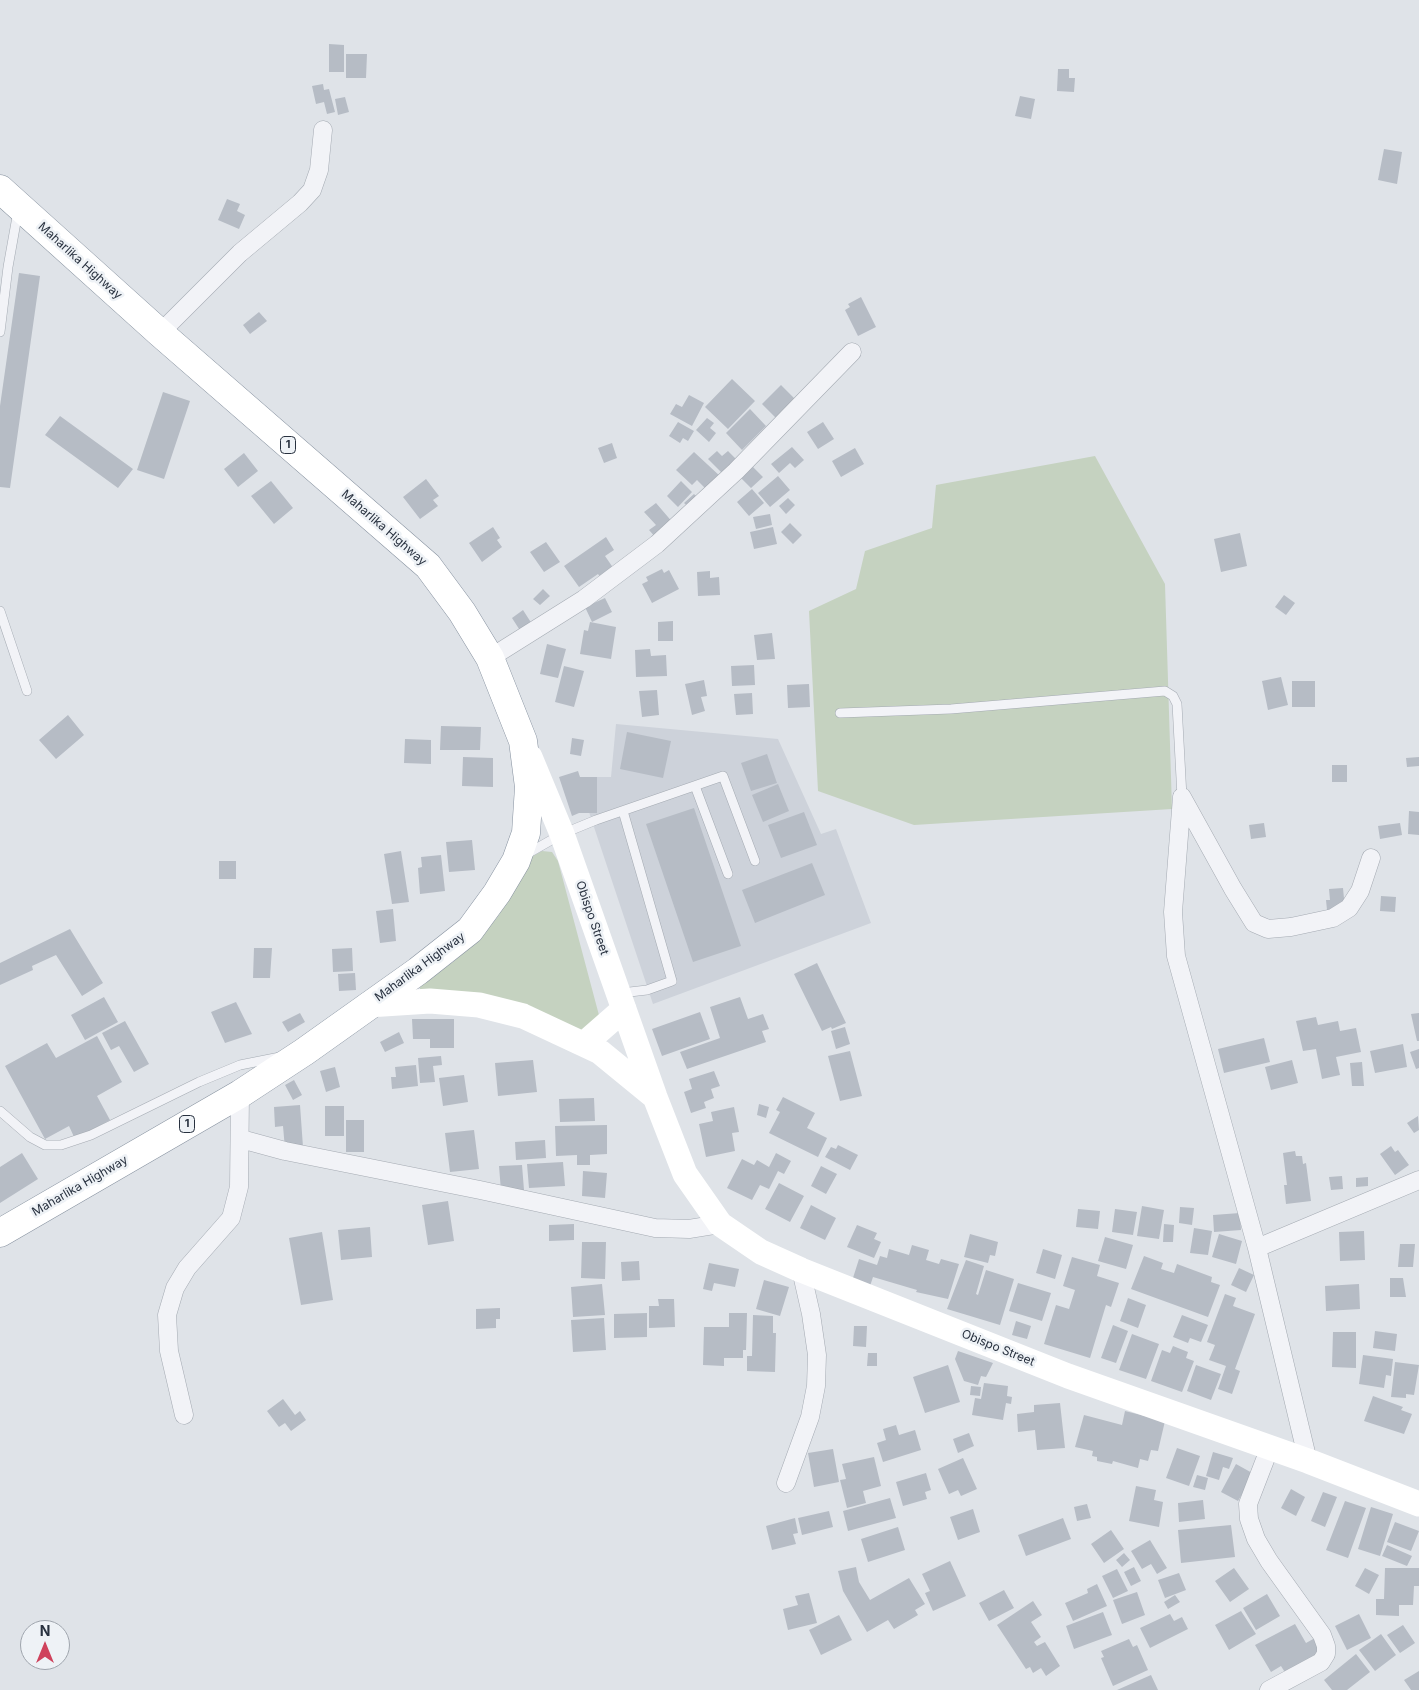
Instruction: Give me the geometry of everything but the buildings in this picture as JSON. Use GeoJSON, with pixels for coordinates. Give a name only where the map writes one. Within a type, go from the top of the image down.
{"type":"FeatureCollection","features":[{"type":"Feature","properties":{"kind":"highway","name":"Maharlika Highway"},"geometry":{"type":"LineString","coordinates":[[0,1233],[240,1094],[304,1052],[418,971],[470,930],[497,893],[516,861],[526,833],[529,787],[523,741],[490,658],[462,612],[428,566],[160,333],[9,197]]}},
{"type":"Feature","properties":{"kind":"street"},"geometry":{"type":"LineString","coordinates":[[160,333],[240,253],[300,203],[312,190],[319,170],[323,130]]}},
{"type":"Feature","properties":{"kind":"street"},"geometry":{"type":"LineString","coordinates":[[490,658],[584,599],[657,544],[736,471],[852,352]]}},
{"type":"Feature","properties":{"kind":"street","name":"Obispo Street"},"geometry":{"type":"LineString","coordinates":[[523,741],[562,834],[655,1097],[685,1174],[720,1224],[761,1252],[801,1270],[1068,1376],[1270,1447],[1419,1504]]}},
{"type":"Feature","properties":{"kind":"street"},"geometry":{"type":"LineString","coordinates":[[1182,797],[1254,923],[1268,928],[1290,928],[1333,918],[1350,908],[1360,892],[1370,858]]}},
{"type":"Feature","properties":{"kind":"street"},"geometry":{"type":"LineString","coordinates":[[1182,797],[1173,912],[1176,956],[1222,1115],[1257,1248],[1308,1461]]}},
{"type":"Feature","properties":{"kind":"street","name":"Obispo Street"},"geometry":{"type":"LineString","coordinates":[[368,1005],[430,1001],[480,1005],[523,1016],[600,1052],[655,1097]]}},
{"type":"Feature","properties":{"kind":"street"},"geometry":{"type":"LineString","coordinates":[[584,1044],[621,1001]]}},
{"type":"Feature","properties":{"kind":"street"},"geometry":{"type":"LineString","coordinates":[[184,1415],[169,1350],[167,1315],[175,1288],[187,1268],[231,1218],[239,1188],[240,1094]]}},
{"type":"Feature","properties":{"kind":"street"},"geometry":{"type":"LineString","coordinates":[[241,1139],[285,1152],[480,1190],[655,1228],[689,1230],[720,1224]]}},
{"type":"Feature","properties":{"kind":"street"},"geometry":{"type":"LineString","coordinates":[[1257,1248],[1419,1180]]}},
{"type":"Feature","properties":{"kind":"street"},"geometry":{"type":"LineString","coordinates":[[786,1483],[810,1418],[816,1386],[817,1355],[811,1314],[801,1270]]}},
{"type":"Feature","properties":{"kind":"street"},"geometry":{"type":"LineString","coordinates":[[1269,1690],[1321,1662],[1326,1654],[1326,1646],[1322,1635],[1269,1561],[1256,1539],[1249,1519],[1248,1504],[1270,1447]]}},
{"type":"Feature","properties":{"kind":"lane"},"geometry":{"type":"LineString","coordinates":[[0,332],[8,267],[9,197]]}},
{"type":"Feature","properties":{"kind":"lane"},"geometry":{"type":"LineString","coordinates":[[0,611],[27,691]]}},
{"type":"Feature","properties":{"kind":"lane"},"geometry":{"type":"LineString","coordinates":[[840,713],[951,709],[1165,691],[1173,696],[1177,704],[1182,797]]}},
{"type":"Feature","properties":{"kind":"lane"},"geometry":{"type":"LineString","coordinates":[[516,861],[562,834],[723,776],[755,861]]}},
{"type":"Feature","properties":{"kind":"lane"},"geometry":{"type":"LineString","coordinates":[[695,786],[728,874]]}},
{"type":"Feature","properties":{"kind":"lane"},"geometry":{"type":"LineString","coordinates":[[621,1001],[672,981],[622,811]]}},
{"type":"Feature","properties":{"kind":"lane"},"geometry":{"type":"LineString","coordinates":[[0,1111],[30,1137],[45,1145],[61,1145],[91,1136],[199,1082],[240,1065],[304,1052]]}},
{"type":"Feature","properties":{"kind":"shaded area"},"geometry":{"type":"Polygon","coordinates":[[[616,724],[778,739],[821,834],[836,829],[871,923],[653,1004],[589,812],[597,813],[597,777],[611,777],[616,724]]]}},
{"type":"Feature","properties":{"kind":"green space"},"geometry":{"type":"Polygon","coordinates":[[[1095,456],[1165,584],[1172,809],[914,825],[818,791],[809,611],[856,589],[865,551],[932,528],[936,485],[1095,456]]]}},
{"type":"Feature","properties":{"kind":"green space"},"geometry":{"type":"Polygon","coordinates":[[[542,851],[552,852],[558,861],[600,1019],[584,1035],[420,991],[420,985],[453,962],[482,936],[499,915],[531,857],[542,851]]]}}]}
